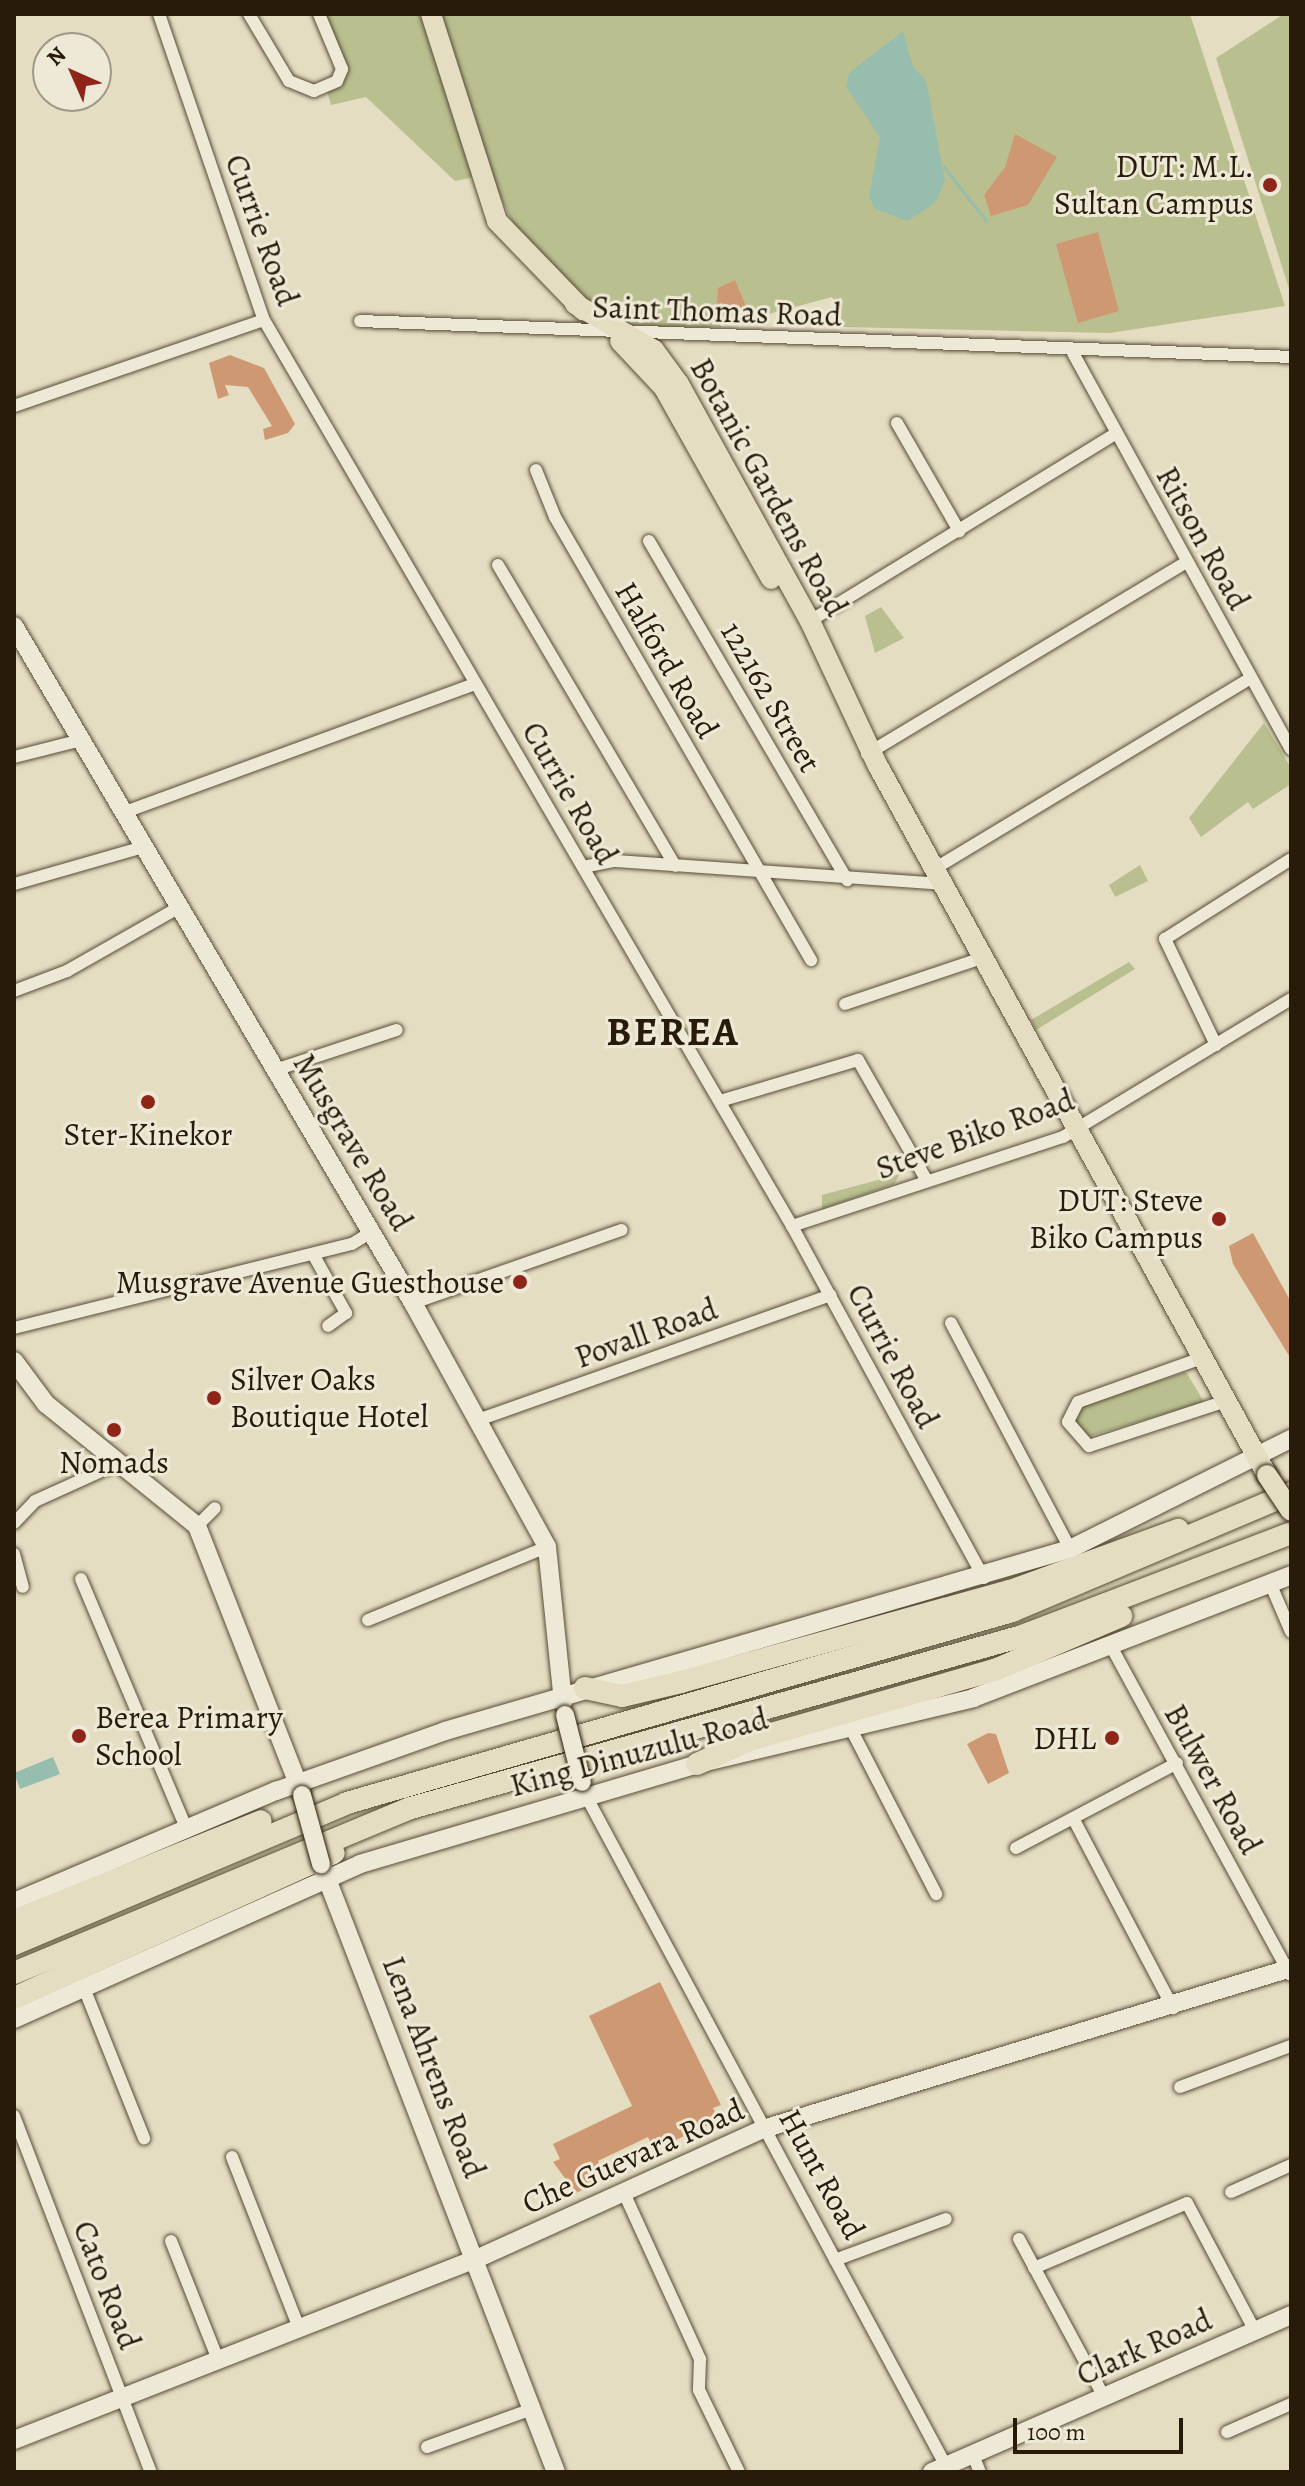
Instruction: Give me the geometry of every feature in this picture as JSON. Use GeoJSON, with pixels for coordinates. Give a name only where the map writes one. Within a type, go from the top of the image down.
{"type":"FeatureCollection","features":[{"type":"Feature","properties":{"kind":"highway"},"geometry":{"type":"LineString","coordinates":[[14,1921],[279,1815],[442,1773],[1012,1611],[1253,1512],[1291,1493]]}},
{"type":"Feature","properties":{"kind":"highway"},"geometry":{"type":"LineString","coordinates":[[585,1688],[622,1696],[681,1682],[1010,1591],[1204,1521],[1253,1512]]}},
{"type":"Feature","properties":{"kind":"highway"},"geometry":{"type":"LineString","coordinates":[[697,1764],[750,1740],[997,1669],[1236,1566],[1285,1536]]}},
{"type":"Feature","properties":{"kind":"highway"},"geometry":{"type":"LineString","coordinates":[[14,1973],[329,1838],[481,1789],[1019,1637],[1285,1536]]}},
{"type":"Feature","properties":{"kind":"highway"},"geometry":{"type":"LineString","coordinates":[[14,1944],[281,1827],[442,1773]]}},
{"type":"Feature","properties":{"kind":"highway"},"geometry":{"type":"LineString","coordinates":[[14,1998],[481,1789]]}},
{"type":"Feature","properties":{"kind":"main road","name":"Botanic Gardens Road"},"geometry":{"type":"LineString","coordinates":[[431,14],[497,221],[575,304],[608,331],[664,388],[873,757],[1223,1402],[1291,1511]]}},
{"type":"Feature","properties":{"kind":"main road","name":"Botanic Gardens Road"},"geometry":{"type":"LineString","coordinates":[[608,331],[659,343],[810,621],[873,757]]}},
{"type":"Feature","properties":{"kind":"main road","name":"Musgrave Road"},"geometry":{"type":"LineString","coordinates":[[14,626],[413,1303],[547,1547],[561,1693],[584,1788]]}},
{"type":"Feature","properties":{"kind":"main road"},"geometry":{"type":"LineString","coordinates":[[14,1361],[46,1404],[197,1526]]}},
{"type":"Feature","properties":{"kind":"main road"},"geometry":{"type":"LineString","coordinates":[[14,1902],[186,1827],[561,1693],[984,1578],[1070,1549],[1261,1467],[1291,1439]]}},
{"type":"Feature","properties":{"kind":"main road","name":"Lena Ahrens Road"},"geometry":{"type":"LineString","coordinates":[[197,1526],[300,1788],[324,1871],[556,2472]]}},
{"type":"Feature","properties":{"kind":"main road","name":"King Dinuzulu Road"},"geometry":{"type":"LineString","coordinates":[[14,2019],[324,1871],[584,1788],[851,1729],[973,1698],[1112,1648],[1291,1575]]}},
{"type":"Feature","properties":{"kind":"main road","name":"Che Guevara Road"},"geometry":{"type":"LineString","coordinates":[[14,2440],[474,2260],[763,2129],[1290,1971]]}},
{"type":"Feature","properties":{"kind":"main road","name":"Clark Road"},"geometry":{"type":"LineString","coordinates":[[939,2469],[977,2463],[1104,2397],[1291,2315]]}},
{"type":"Feature","properties":{"kind":"street","name":"Currie Road"},"geometry":{"type":"LineString","coordinates":[[159,14],[264,320],[792,1226],[984,1578]]}},
{"type":"Feature","properties":{"kind":"street"},"geometry":{"type":"LineString","coordinates":[[249,14],[289,81],[314,91],[325,90],[342,69],[319,14]]}},
{"type":"Feature","properties":{"kind":"street"},"geometry":{"type":"LineString","coordinates":[[14,406],[264,320]]}},
{"type":"Feature","properties":{"kind":"street","name":"Saint Thomas Road"},"geometry":{"type":"LineString","coordinates":[[360,321],[608,331]]}},
{"type":"Feature","properties":{"kind":"street","name":"Saint Thomas Road"},"geometry":{"type":"LineString","coordinates":[[659,343],[1291,357]]}},
{"type":"Feature","properties":{"kind":"street","name":"Ritson Road"},"geometry":{"type":"LineString","coordinates":[[1073,353],[1291,749]]}},
{"type":"Feature","properties":{"kind":"street"},"geometry":{"type":"LineString","coordinates":[[897,423],[959,531]]}},
{"type":"Feature","properties":{"kind":"street"},"geometry":{"type":"LineString","coordinates":[[810,621],[1115,434]]}},
{"type":"Feature","properties":{"kind":"street","name":"Halford Road"},"geometry":{"type":"LineString","coordinates":[[536,470],[555,517],[811,960]]}},
{"type":"Feature","properties":{"kind":"street","name":"122162 Street"},"geometry":{"type":"LineString","coordinates":[[649,541],[847,880]]}},
{"type":"Feature","properties":{"kind":"street"},"geometry":{"type":"LineString","coordinates":[[873,757],[1187,562]]}},
{"type":"Feature","properties":{"kind":"street"},"geometry":{"type":"LineString","coordinates":[[498,565],[675,866]]}},
{"type":"Feature","properties":{"kind":"street"},"geometry":{"type":"LineString","coordinates":[[583,867],[615,861],[847,880],[938,877],[1251,678]]}},
{"type":"Feature","properties":{"kind":"street"},"geometry":{"type":"LineString","coordinates":[[125,812],[475,684]]}},
{"type":"Feature","properties":{"kind":"street"},"geometry":{"type":"LineString","coordinates":[[14,757],[81,740]]}},
{"type":"Feature","properties":{"kind":"street"},"geometry":{"type":"LineString","coordinates":[[14,884],[143,847]]}},
{"type":"Feature","properties":{"kind":"street"},"geometry":{"type":"LineString","coordinates":[[1216,1045],[1166,950],[1171,933],[1291,859]]}},
{"type":"Feature","properties":{"kind":"street"},"geometry":{"type":"LineString","coordinates":[[15,992],[178,908]]}},
{"type":"Feature","properties":{"kind":"street"},"geometry":{"type":"LineString","coordinates":[[845,1004],[982,958]]}},
{"type":"Feature","properties":{"kind":"street","name":"Steve Biko Road"},"geometry":{"type":"LineString","coordinates":[[792,1226],[1076,1130],[1291,999]]}},
{"type":"Feature","properties":{"kind":"street"},"geometry":{"type":"LineString","coordinates":[[275,1070],[397,1030]]}},
{"type":"Feature","properties":{"kind":"street"},"geometry":{"type":"LineString","coordinates":[[720,1101],[860,1061],[927,1181]]}},
{"type":"Feature","properties":{"kind":"street"},"geometry":{"type":"LineString","coordinates":[[413,1303],[622,1230]]}},
{"type":"Feature","properties":{"kind":"street"},"geometry":{"type":"LineString","coordinates":[[14,1328],[313,1254],[371,1232]]}},
{"type":"Feature","properties":{"kind":"street"},"geometry":{"type":"LineString","coordinates":[[313,1254],[346,1313],[328,1326]]}},
{"type":"Feature","properties":{"kind":"street","name":"Povall Road"},"geometry":{"type":"LineString","coordinates":[[478,1420],[831,1295]]}},
{"type":"Feature","properties":{"kind":"street"},"geometry":{"type":"LineString","coordinates":[[951,1323],[1070,1549]]}},
{"type":"Feature","properties":{"kind":"street"},"geometry":{"type":"LineString","coordinates":[[1199,1359],[1078,1402],[1068,1422],[1089,1446],[1223,1402]]}},
{"type":"Feature","properties":{"kind":"street"},"geometry":{"type":"LineString","coordinates":[[14,1523],[35,1501],[119,1463]]}},
{"type":"Feature","properties":{"kind":"street"},"geometry":{"type":"LineString","coordinates":[[197,1526],[215,1508]]}},
{"type":"Feature","properties":{"kind":"street"},"geometry":{"type":"LineString","coordinates":[[368,1620],[547,1547]]}},
{"type":"Feature","properties":{"kind":"street"},"geometry":{"type":"LineString","coordinates":[[14,1554],[23,1587]]}},
{"type":"Feature","properties":{"kind":"street"},"geometry":{"type":"LineString","coordinates":[[81,1579],[186,1827]]}},
{"type":"Feature","properties":{"kind":"street"},"geometry":{"type":"LineString","coordinates":[[1270,1583],[1291,1632]]}},
{"type":"Feature","properties":{"kind":"street","name":"Bulwer Road"},"geometry":{"type":"LineString","coordinates":[[1112,1648],[1290,1971]]}},
{"type":"Feature","properties":{"kind":"street"},"geometry":{"type":"LineString","coordinates":[[851,1729],[936,1894]]}},
{"type":"Feature","properties":{"kind":"street"},"geometry":{"type":"LineString","coordinates":[[1016,1848],[1177,1763]]}},
{"type":"Feature","properties":{"kind":"street","name":"Hunt Road"},"geometry":{"type":"LineString","coordinates":[[584,1788],[835,2260],[939,2469]]}},
{"type":"Feature","properties":{"kind":"street"},"geometry":{"type":"LineString","coordinates":[[1073,1818],[1173,2008]]}},
{"type":"Feature","properties":{"kind":"street"},"geometry":{"type":"LineString","coordinates":[[84,1988],[144,2138]]}},
{"type":"Feature","properties":{"kind":"street"},"geometry":{"type":"LineString","coordinates":[[1180,2087],[1291,2046]]}},
{"type":"Feature","properties":{"kind":"street","name":"Cato Road"},"geometry":{"type":"LineString","coordinates":[[14,2116],[151,2472]]}},
{"type":"Feature","properties":{"kind":"street"},"geometry":{"type":"LineString","coordinates":[[232,2157],[299,2328]]}},
{"type":"Feature","properties":{"kind":"street"},"geometry":{"type":"LineString","coordinates":[[1231,2192],[1291,2165]]}},
{"type":"Feature","properties":{"kind":"street"},"geometry":{"type":"LineString","coordinates":[[624,2193],[700,2359],[699,2390],[739,2472]]}},
{"type":"Feature","properties":{"kind":"street"},"geometry":{"type":"LineString","coordinates":[[1034,2268],[1187,2203],[1255,2331]]}},
{"type":"Feature","properties":{"kind":"street"},"geometry":{"type":"LineString","coordinates":[[835,2260],[946,2219]]}},
{"type":"Feature","properties":{"kind":"street"},"geometry":{"type":"LineString","coordinates":[[1019,2239],[1104,2397]]}},
{"type":"Feature","properties":{"kind":"street"},"geometry":{"type":"LineString","coordinates":[[171,2241],[218,2360]]}},
{"type":"Feature","properties":{"kind":"street"},"geometry":{"type":"LineString","coordinates":[[1227,2432],[1289,2405]]}},
{"type":"Feature","properties":{"kind":"street"},"geometry":{"type":"LineString","coordinates":[[427,2447],[532,2409]]}},
{"type":"Feature","properties":{"kind":"shaded area"},"geometry":{"type":"Polygon","coordinates":[[[321,14],[1190,14],[1285,306],[1110,333],[844,327],[832,297],[720,327],[613,328],[531,260],[489,174],[455,181],[366,97],[331,105],[327,91],[340,80],[321,14]]]}},
{"type":"Feature","properties":{"kind":"shaded area","name":"DUT: M.L. Sultan Campus"},"geometry":{"type":"Polygon","coordinates":[[[1284,14],[1291,14],[1291,295],[1216,58],[1284,14]]]}},
{"type":"Feature","properties":{"kind":"shaded area"},"geometry":{"type":"Polygon","coordinates":[[[903,31],[913,67],[926,80],[945,181],[935,203],[907,221],[875,209],[869,196],[880,137],[846,87],[849,73],[903,31]]]}},
{"type":"Feature","properties":{"kind":"shaded area"},"geometry":{"type":"Polygon","coordinates":[[[881,607],[904,638],[875,653],[865,616],[881,607]]]}},
{"type":"Feature","properties":{"kind":"shaded area"},"geometry":{"type":"Polygon","coordinates":[[[1264,723],[1291,768],[1291,784],[1253,809],[1248,802],[1201,837],[1189,818],[1264,723]]]}},
{"type":"Feature","properties":{"kind":"shaded area"},"geometry":{"type":"Polygon","coordinates":[[[1140,865],[1148,881],[1115,897],[1109,885],[1140,865]]]}},
{"type":"Feature","properties":{"kind":"shaded area"},"geometry":{"type":"Polygon","coordinates":[[[1129,962],[1135,969],[1036,1030],[1031,1020],[1129,962]]]}},
{"type":"Feature","properties":{"kind":"shaded area"},"geometry":{"type":"Polygon","coordinates":[[[900,1174],[894,1184],[822,1209],[822,1195],[900,1174]]]}},
{"type":"Feature","properties":{"kind":"shaded area"},"geometry":{"type":"Polygon","coordinates":[[[1186,1372],[1204,1402],[1084,1438],[1074,1419],[1078,1407],[1186,1372]]]}},
{"type":"Feature","properties":{"kind":"shaded area"},"geometry":{"type":"Polygon","coordinates":[[[53,1757],[60,1774],[20,1789],[14,1773],[53,1757]]]}},
{"type":"Feature","properties":{"kind":"building"},"geometry":{"type":"Polygon","coordinates":[[[1015,134],[1057,157],[1028,205],[991,216],[984,195],[1005,167],[1015,134]]]}},
{"type":"Feature","properties":{"kind":"building"},"geometry":{"type":"Polygon","coordinates":[[[1098,232],[1119,311],[1078,323],[1056,244],[1098,232]]]}},
{"type":"Feature","properties":{"kind":"building"},"geometry":{"type":"Polygon","coordinates":[[[735,280],[748,311],[716,318],[718,288],[735,280]]]}},
{"type":"Feature","properties":{"kind":"building"},"geometry":{"type":"Polygon","coordinates":[[[230,355],[264,368],[295,424],[288,433],[265,440],[263,429],[272,426],[248,387],[225,385],[229,395],[218,399],[209,363],[230,355]]]}},
{"type":"Feature","properties":{"kind":"building"},"geometry":{"type":"Polygon","coordinates":[[[1253,1233],[1291,1302],[1291,1359],[1233,1264],[1229,1246],[1253,1233]]]}},
{"type":"Feature","properties":{"kind":"building"},"geometry":{"type":"Polygon","coordinates":[[[988,1733],[996,1734],[1009,1773],[988,1784],[967,1744],[988,1733]]]}},
{"type":"Feature","properties":{"kind":"building"},"geometry":{"type":"Polygon","coordinates":[[[660,1982],[721,2105],[713,2108],[719,2120],[654,2150],[648,2137],[598,2161],[607,2178],[576,2193],[553,2162],[560,2159],[553,2144],[632,2106],[589,2016],[660,1982]]]}},
{"type":"Feature","properties":{"kind":"waterway"},"geometry":{"type":"LineString","coordinates":[[944,167],[986,221]]}},
{"type":"Feature","properties":{"kind":"place","name":"DUT: M.L. Sultan Campus"},"geometry":{"type":"Point","coordinates":[1270,185]}},
{"type":"Feature","properties":{"kind":"place","name":"Ster-Kinekor"},"geometry":{"type":"Point","coordinates":[148,1102]}},
{"type":"Feature","properties":{"kind":"place","name":"DUT: Steve Biko Campus"},"geometry":{"type":"Point","coordinates":[1219,1219]}},
{"type":"Feature","properties":{"kind":"place","name":"Musgrave Avenue Guesthouse"},"geometry":{"type":"Point","coordinates":[520,1282]}},
{"type":"Feature","properties":{"kind":"place","name":"Silver Oaks Boutique Hotel"},"geometry":{"type":"Point","coordinates":[214,1398]}},
{"type":"Feature","properties":{"kind":"place","name":"Nomads"},"geometry":{"type":"Point","coordinates":[114,1430]}},
{"type":"Feature","properties":{"kind":"place","name":"Berea Primary School"},"geometry":{"type":"Point","coordinates":[79,1736]}},
{"type":"Feature","properties":{"kind":"place","name":"DHL"},"geometry":{"type":"Point","coordinates":[1112,1738]}},
{"type":"Feature","properties":{"kind":"district","name":"BEREA"},"geometry":{"type":"Point","coordinates":[673,1032]}}]}
